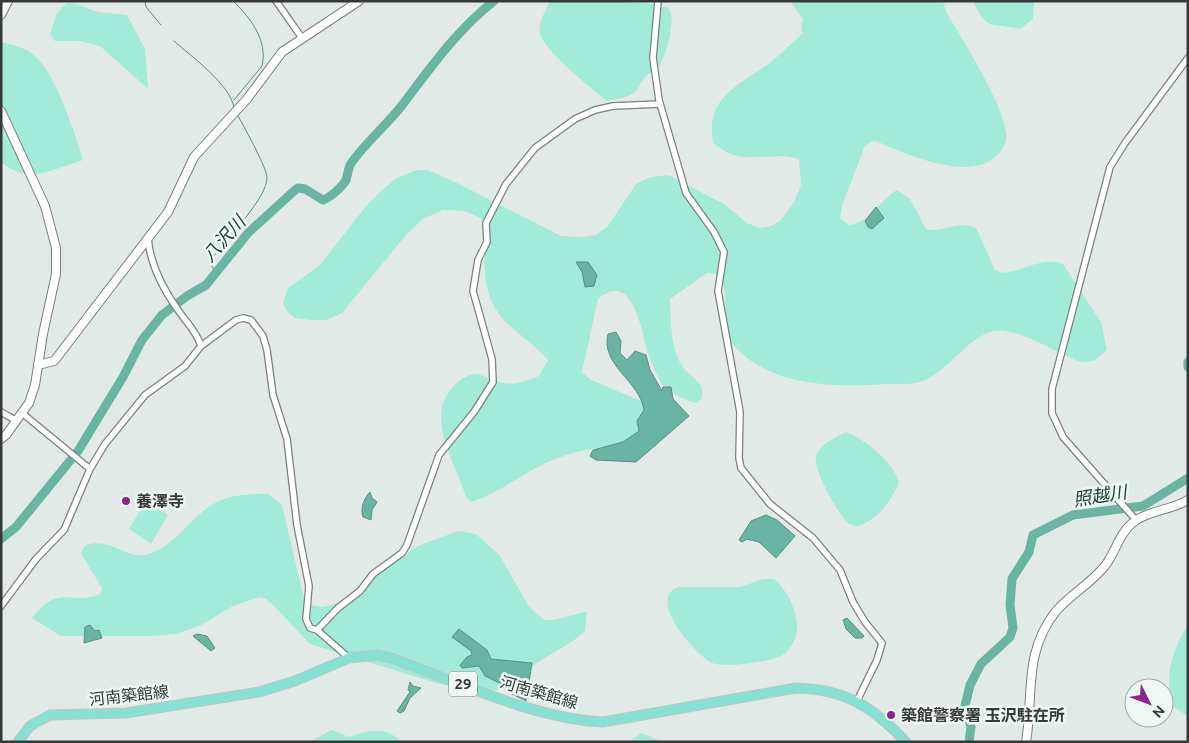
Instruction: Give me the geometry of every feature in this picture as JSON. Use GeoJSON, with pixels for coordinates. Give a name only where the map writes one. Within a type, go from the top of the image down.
{"type":"FeatureCollection","features":[{"type":"Feature","properties":{"kind":"main road","name":"河南築館線"},"geometry":{"type":"LineString","coordinates":[[18,742],[30,726],[50,716],[126,713],[259,692],[295,681],[349,658],[376,655],[391,658],[518,703],[585,721],[612,721],[796,688],[831,692],[857,701],[884,719],[906,742]]}},
{"type":"Feature","properties":{"kind":"street"},"geometry":{"type":"LineString","coordinates":[[1,15],[8,1]]}},
{"type":"Feature","properties":{"kind":"street"},"geometry":{"type":"LineString","coordinates":[[276,1],[302,38]]}},
{"type":"Feature","properties":{"kind":"street"},"geometry":{"type":"LineString","coordinates":[[38,365],[54,361],[58,356],[168,212],[194,157],[235,112],[282,52],[359,1]]}},
{"type":"Feature","properties":{"kind":"street"},"geometry":{"type":"LineString","coordinates":[[658,1],[653,65],[660,104],[686,193],[714,232],[724,252],[718,291],[740,412],[739,458],[741,468],[770,504],[814,538],[835,564],[865,622],[882,643],[877,660],[857,701]]}},
{"type":"Feature","properties":{"kind":"street"},"geometry":{"type":"LineString","coordinates":[[1136,520],[1063,437],[1052,413],[1052,389],[1110,167],[1125,142],[1188,58]]}},
{"type":"Feature","properties":{"kind":"street"},"geometry":{"type":"LineString","coordinates":[[317,630],[338,608],[360,591],[373,574],[402,552],[407,545],[439,455],[474,412],[493,382],[492,359],[473,291],[478,260],[487,242],[486,223],[506,184],[539,144],[575,119],[595,110],[613,106],[660,104]]}},
{"type":"Feature","properties":{"kind":"street"},"geometry":{"type":"LineString","coordinates":[[1,111],[45,206],[56,248],[56,274],[33,392],[17,421],[1,439]]}},
{"type":"Feature","properties":{"kind":"street"},"geometry":{"type":"LineString","coordinates":[[148,238],[153,264],[171,300],[198,338],[201,346]]}},
{"type":"Feature","properties":{"kind":"street"},"geometry":{"type":"LineString","coordinates":[[1,606],[36,559],[64,530],[90,469],[105,444],[145,395],[185,366],[201,346],[236,320],[243,318],[251,320],[263,336],[267,350],[272,395],[287,439],[297,525],[309,586],[306,618],[310,628],[317,630],[349,658]]}},
{"type":"Feature","properties":{"kind":"street"},"geometry":{"type":"LineString","coordinates":[[1,412],[17,421]]}},
{"type":"Feature","properties":{"kind":"street"},"geometry":{"type":"LineString","coordinates":[[22,413],[90,469]]}},
{"type":"Feature","properties":{"kind":"street"},"geometry":{"type":"LineString","coordinates":[[1026,742],[1029,720],[1030,672],[1044,628],[1058,609],[1103,568],[1113,555],[1114,547],[1136,520],[1188,500]]}},
{"type":"Feature","properties":{"kind":"shaded area"},"geometry":{"type":"Polygon","coordinates":[[[550,1],[630,2],[660,5],[668,8],[672,20],[664,57],[656,70],[647,75],[636,91],[622,98],[607,101],[570,70],[544,42],[539,30],[542,17],[550,1]]]}},
{"type":"Feature","properties":{"kind":"shaded area"},"geometry":{"type":"Polygon","coordinates":[[[790,1],[943,1],[946,12],[981,72],[1004,121],[1006,140],[1002,150],[986,163],[972,166],[956,166],[920,159],[876,141],[870,142],[864,148],[842,206],[840,218],[849,225],[857,223],[869,216],[897,190],[910,199],[926,229],[939,230],[962,225],[976,228],[995,270],[1002,273],[1009,272],[1049,261],[1063,264],[1101,322],[1107,350],[1094,361],[1081,362],[1026,337],[1003,331],[993,331],[984,334],[967,346],[942,369],[921,382],[847,385],[804,382],[764,369],[747,358],[732,343],[728,332],[723,285],[717,274],[707,273],[670,299],[673,343],[683,367],[701,388],[702,398],[697,403],[677,396],[661,382],[649,357],[634,307],[628,297],[620,292],[610,292],[598,299],[582,372],[591,380],[655,407],[646,440],[564,456],[542,465],[492,493],[471,502],[466,497],[445,440],[441,412],[445,398],[456,384],[470,375],[477,374],[501,383],[517,383],[539,376],[548,360],[510,326],[493,304],[488,292],[486,279],[486,225],[482,219],[465,211],[443,210],[423,219],[407,234],[342,313],[327,320],[295,318],[287,311],[283,303],[288,288],[320,265],[366,206],[381,191],[395,179],[416,170],[428,170],[457,183],[561,236],[581,237],[596,235],[608,226],[636,184],[651,177],[668,175],[724,204],[747,223],[760,228],[769,227],[780,221],[794,202],[801,185],[799,159],[776,156],[743,157],[733,155],[713,142],[712,126],[714,113],[727,93],[771,62],[803,33],[801,30],[803,19],[790,1]]]}},
{"type":"Feature","properties":{"kind":"shaded area"},"geometry":{"type":"Polygon","coordinates":[[[973,1],[1034,1],[1033,19],[1020,29],[991,24],[983,18],[973,1]]]}},
{"type":"Feature","properties":{"kind":"shaded area"},"geometry":{"type":"Polygon","coordinates":[[[67,3],[76,4],[98,12],[127,15],[145,49],[148,89],[100,46],[80,41],[55,41],[50,34],[57,13],[67,3]]]}},
{"type":"Feature","properties":{"kind":"shaded area"},"geometry":{"type":"Polygon","coordinates":[[[1,42],[27,50],[34,55],[50,75],[75,134],[83,160],[51,171],[31,174],[11,169],[1,162],[1,42]]]}},
{"type":"Feature","properties":{"kind":"shaded area"},"geometry":{"type":"Polygon","coordinates":[[[876,207],[884,218],[872,229],[868,227],[865,221],[876,207]]]}},
{"type":"Feature","properties":{"kind":"shaded area"},"geometry":{"type":"Polygon","coordinates":[[[576,262],[588,262],[597,275],[594,286],[585,287],[582,272],[576,262]]]}},
{"type":"Feature","properties":{"kind":"shaded area"},"geometry":{"type":"Polygon","coordinates":[[[616,332],[621,341],[620,353],[627,360],[635,351],[646,355],[650,370],[662,391],[663,387],[671,387],[673,399],[689,416],[636,462],[596,460],[590,456],[593,450],[623,442],[639,431],[637,421],[644,410],[636,390],[610,355],[607,345],[608,334],[616,332]]]}},
{"type":"Feature","properties":{"kind":"shaded area"},"geometry":{"type":"Polygon","coordinates":[[[846,432],[869,445],[885,459],[899,482],[892,496],[878,514],[858,526],[848,523],[838,510],[827,491],[816,462],[816,456],[821,448],[829,441],[846,432]]]}},
{"type":"Feature","properties":{"kind":"shaded area"},"geometry":{"type":"Polygon","coordinates":[[[370,492],[372,498],[377,502],[372,510],[371,520],[363,517],[362,511],[364,500],[370,492]]]}},
{"type":"Feature","properties":{"kind":"shaded area"},"geometry":{"type":"Polygon","coordinates":[[[268,494],[282,505],[304,598],[310,605],[322,607],[339,603],[418,546],[458,531],[476,534],[500,556],[528,605],[538,615],[545,620],[554,620],[585,612],[587,613],[585,631],[573,641],[535,664],[506,689],[483,692],[436,683],[310,644],[273,605],[266,599],[259,597],[233,606],[201,625],[177,634],[152,636],[61,636],[32,618],[42,607],[58,598],[80,598],[100,594],[102,588],[82,555],[82,550],[86,545],[104,544],[134,554],[149,554],[170,543],[195,518],[213,504],[239,495],[268,494]]]}},
{"type":"Feature","properties":{"kind":"shaded area"},"geometry":{"type":"Polygon","coordinates":[[[146,500],[168,515],[151,544],[129,529],[146,500]]]}},
{"type":"Feature","properties":{"kind":"shaded area"},"geometry":{"type":"Polygon","coordinates":[[[766,515],[777,520],[795,536],[776,558],[759,542],[747,539],[742,542],[739,540],[751,521],[766,515]]]}},
{"type":"Feature","properties":{"kind":"shaded area"},"geometry":{"type":"Polygon","coordinates":[[[763,579],[774,579],[779,583],[794,608],[796,615],[797,629],[791,647],[786,653],[777,658],[737,665],[712,663],[694,649],[676,625],[670,613],[667,602],[670,593],[679,587],[740,587],[763,579]]]}},
{"type":"Feature","properties":{"kind":"shaded area"},"geometry":{"type":"Polygon","coordinates":[[[847,618],[864,636],[862,638],[855,638],[846,629],[843,620],[847,618]]]}},
{"type":"Feature","properties":{"kind":"shaded area"},"geometry":{"type":"Polygon","coordinates":[[[90,625],[95,631],[99,630],[102,638],[84,643],[85,627],[90,625]]]}},
{"type":"Feature","properties":{"kind":"shaded area"},"geometry":{"type":"Polygon","coordinates":[[[1188,625],[1188,716],[1174,707],[1174,678],[1170,678],[1171,664],[1182,635],[1188,625]]]}},
{"type":"Feature","properties":{"kind":"shaded area"},"geometry":{"type":"Polygon","coordinates":[[[459,629],[487,650],[491,659],[532,663],[526,701],[510,693],[506,686],[485,676],[479,666],[462,668],[460,665],[467,657],[472,655],[471,651],[452,637],[459,629]]]}},
{"type":"Feature","properties":{"kind":"shaded area"},"geometry":{"type":"Polygon","coordinates":[[[197,634],[207,636],[215,648],[211,651],[193,636],[197,634]]]}},
{"type":"Feature","properties":{"kind":"shaded area"},"geometry":{"type":"Polygon","coordinates":[[[410,682],[413,686],[421,688],[410,698],[404,711],[400,713],[397,711],[410,692],[408,690],[410,682]]]}},
{"type":"Feature","properties":{"kind":"shaded area"},"geometry":{"type":"Polygon","coordinates":[[[332,730],[349,737],[370,731],[389,733],[402,742],[309,742],[332,730]]]}},
{"type":"Feature","properties":{"kind":"shaded area"},"geometry":{"type":"Polygon","coordinates":[[[641,733],[663,742],[629,742],[641,733]]]}},
{"type":"Feature","properties":{"kind":"waterway"},"geometry":{"type":"LineString","coordinates":[[145,1],[146,7],[161,25]]}},
{"type":"Feature","properties":{"kind":"waterway"},"geometry":{"type":"LineString","coordinates":[[233,1],[252,22],[263,48],[262,66],[234,100]]}},
{"type":"Feature","properties":{"kind":"waterway","name":"八沢川"},"geometry":{"type":"LineString","coordinates":[[1,539],[16,527],[78,451],[123,377],[142,340],[162,315],[187,296],[206,285],[248,233],[298,188],[305,189],[323,200],[339,189],[346,180],[350,166],[358,154],[397,112],[456,37],[494,1]]}},
{"type":"Feature","properties":{"kind":"waterway"},"geometry":{"type":"LineString","coordinates":[[174,41],[218,81],[226,90],[234,108]]}},
{"type":"Feature","properties":{"kind":"waterway"},"geometry":{"type":"LineString","coordinates":[[216,274],[211,264],[213,257],[254,207],[266,185],[266,172],[237,114]]}},
{"type":"Feature","properties":{"kind":"waterway","name":"照越川"},"geometry":{"type":"LineString","coordinates":[[1188,362],[1188,367]]}},
{"type":"Feature","properties":{"kind":"waterway","name":"照越川"},"geometry":{"type":"LineString","coordinates":[[969,742],[971,727],[965,706],[970,685],[981,664],[1010,637],[1013,628],[1010,605],[1012,579],[1029,552],[1033,535],[1073,515],[1143,506],[1188,478]]}},
{"type":"Feature","properties":{"kind":"place","name":"養澤寺"},"geometry":{"type":"Point","coordinates":[126,501]}},
{"type":"Feature","properties":{"kind":"place","name":"築館警察署 玉沢駐在所"},"geometry":{"type":"Point","coordinates":[891,715]}}]}
